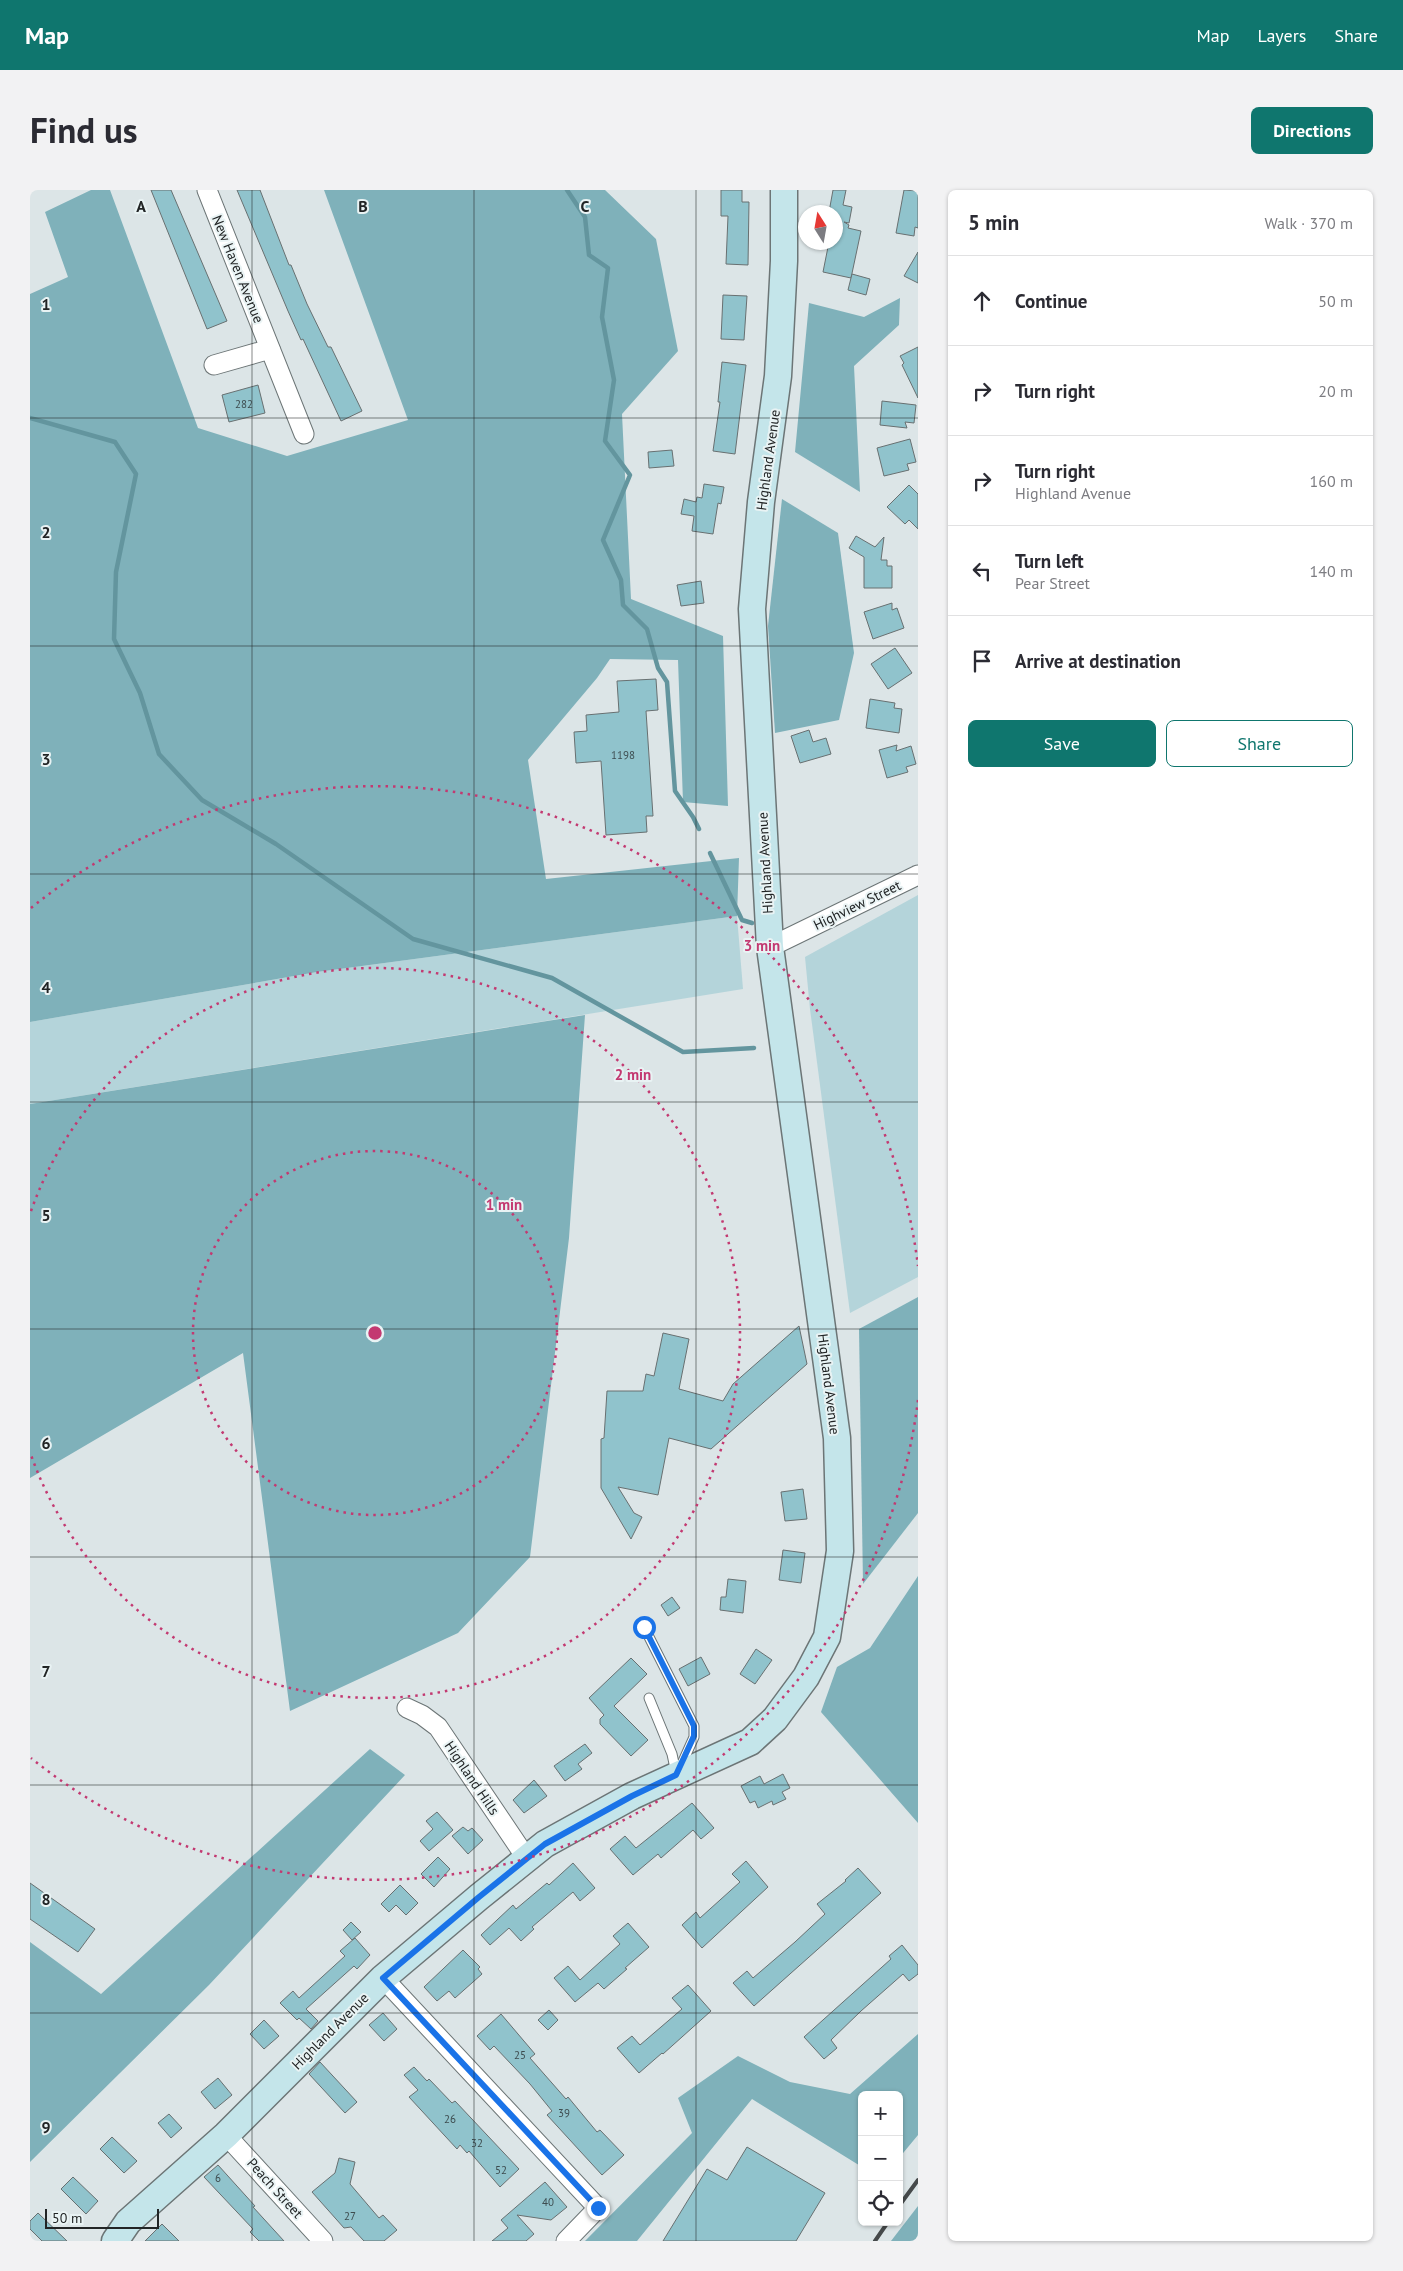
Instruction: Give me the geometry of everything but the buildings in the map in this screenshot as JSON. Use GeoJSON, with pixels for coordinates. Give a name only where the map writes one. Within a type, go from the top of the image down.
{"type":"FeatureCollection","features":[{"type":"Feature","properties":{"kind":"main road","name":"Highland Avenue"},"geometry":{"type":"LineString","coordinates":[[115,2241],[128,2222],[226,2135],[383,1978],[545,1844],[632,1796],[750,1742],[775,1718],[806,1677],[827,1637],[840,1551],[837,1438],[770,947],[752,609],[761,502],[779,366],[784,270],[784,190]]}},
{"type":"Feature","properties":{"kind":"street","name":"New Haven Avenue"},"geometry":{"type":"LineString","coordinates":[[207,190],[304,434]]}},
{"type":"Feature","properties":{"kind":"street"},"geometry":{"type":"LineString","coordinates":[[214,366],[270,349]]}},
{"type":"Feature","properties":{"kind":"street","name":"Highview Street"},"geometry":{"type":"LineString","coordinates":[[770,947],[918,876]]}},
{"type":"Feature","properties":{"kind":"street","name":"Highland Hills"},"geometry":{"type":"LineString","coordinates":[[407,1708],[422,1714],[438,1727],[527,1859]]}},
{"type":"Feature","properties":{"kind":"street"},"geometry":{"type":"LineString","coordinates":[[383,1978],[598,2208],[566,2241]]}},
{"type":"Feature","properties":{"kind":"street","name":"Peach Street"},"geometry":{"type":"LineString","coordinates":[[226,2135],[323,2241]]}},
{"type":"Feature","properties":{"kind":"lane"},"geometry":{"type":"LineString","coordinates":[[644,1627],[694,1726],[694,1736],[676,1775]]}},
{"type":"Feature","properties":{"kind":"lane"},"geometry":{"type":"LineString","coordinates":[[649,1698],[672,1754],[676,1775]]}},
{"type":"Feature","properties":{"kind":"shaded area"},"geometry":{"type":"Polygon","coordinates":[[[91,190],[110,190],[198,428],[287,456],[408,420],[324,190],[605,190],[656,239],[678,351],[622,414],[631,599],[723,636],[728,806],[683,802],[678,660],[610,659],[597,678],[528,760],[546,879],[739,858],[737,916],[317,972],[30,1022],[30,294],[68,277],[45,212],[91,190]]]}},
{"type":"Feature","properties":{"kind":"shaded area"},"geometry":{"type":"Polygon","coordinates":[[[900,298],[899,325],[854,366],[860,492],[795,452],[809,303],[864,317],[900,298]]]}},
{"type":"Feature","properties":{"kind":"shaded area"},"geometry":{"type":"Polygon","coordinates":[[[782,499],[838,533],[854,653],[839,720],[775,733],[768,626],[782,499]]]}},
{"type":"Feature","properties":{"kind":"shaded area"},"geometry":{"type":"Polygon","coordinates":[[[918,895],[918,1277],[850,1313],[810,1009],[805,957],[918,895]]]}},
{"type":"Feature","properties":{"kind":"shaded area"},"geometry":{"type":"Polygon","coordinates":[[[737,916],[743,989],[30,1104],[30,1022],[317,972],[737,916]]]}},
{"type":"Feature","properties":{"kind":"shaded area"},"geometry":{"type":"Polygon","coordinates":[[[585,1015],[569,1238],[530,1557],[458,1633],[290,1711],[243,1353],[30,1478],[30,1104],[585,1015]]]}},
{"type":"Feature","properties":{"kind":"shaded area"},"geometry":{"type":"Polygon","coordinates":[[[918,1297],[918,1513],[863,1584],[859,1329],[918,1297]]]}},
{"type":"Feature","properties":{"kind":"shaded area"},"geometry":{"type":"Polygon","coordinates":[[[918,1576],[918,1823],[821,1712],[837,1667],[870,1648],[918,1576]]]}},
{"type":"Feature","properties":{"kind":"shaded area"},"geometry":{"type":"Polygon","coordinates":[[[370,1749],[405,1775],[209,1985],[30,2162],[30,1942],[101,1994],[370,1749]]]}},
{"type":"Feature","properties":{"kind":"shaded area"},"geometry":{"type":"Polygon","coordinates":[[[918,2034],[918,2135],[903,2153],[903,2091],[858,2091],[858,2165],[752,2099],[637,2241],[585,2241],[692,2133],[678,2098],[738,2056],[790,2082],[850,2094],[918,2034]]]}},
{"type":"Feature","properties":{"kind":"shaded area"},"geometry":{"type":"Polygon","coordinates":[[[918,2206],[918,2241],[891,2241],[918,2206]]]}},
{"type":"Feature","properties":{"kind":"waterway"},"geometry":{"type":"LineString","coordinates":[[567,190],[585,217],[589,255],[608,268],[602,317],[614,380],[605,441],[630,475],[603,540],[621,580],[623,605],[647,629],[658,668],[667,682],[675,791],[699,829]]}},
{"type":"Feature","properties":{"kind":"waterway"},"geometry":{"type":"LineString","coordinates":[[30,418],[115,442],[136,474],[116,572],[114,639],[140,693],[159,754],[202,800],[276,844],[413,939],[552,978],[683,1052],[754,1048]]}},
{"type":"Feature","properties":{"kind":"waterway"},"geometry":{"type":"LineString","coordinates":[[710,853],[742,920],[752,923]]}},
{"type":"Feature","properties":{"kind":"railway"},"geometry":{"type":"LineString","coordinates":[[903,2201],[918,2180]]}},
{"type":"Feature","properties":{"kind":"railway"},"geometry":{"type":"LineString","coordinates":[[875,2241],[885,2226]]}},
{"type":"Feature","properties":{"kind":"route"},"geometry":{"type":"LineString","coordinates":[[598,2208],[383,1978],[545,1844],[632,1796],[676,1775],[694,1736],[694,1726],[644,1627]]}}]}
